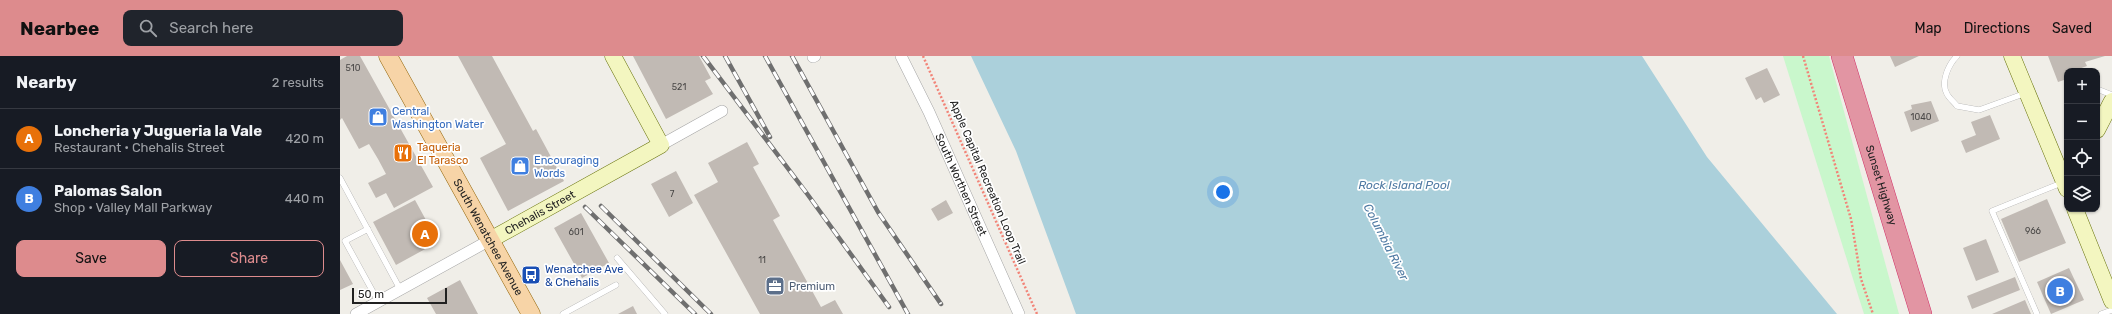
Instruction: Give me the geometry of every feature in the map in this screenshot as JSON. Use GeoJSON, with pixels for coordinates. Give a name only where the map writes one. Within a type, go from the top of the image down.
{"type":"FeatureCollection","features":[{"type":"Feature","properties":{"kind":"highway","name":"Sunset Highway"},"geometry":{"type":"LineString","coordinates":[[1842,56],[1920,314]]}},
{"type":"Feature","properties":{"kind":"main road","name":"South Wenatchee Avenue"},"geometry":{"type":"LineString","coordinates":[[388,56],[531,314]]}},
{"type":"Feature","properties":{"kind":"street"},"geometry":{"type":"LineString","coordinates":[[613,56],[661,145]]}},
{"type":"Feature","properties":{"kind":"street","name":"South Worthen Street"},"geometry":{"type":"LineString","coordinates":[[901,56],[929,112],[1019,314]]}},
{"type":"Feature","properties":{"kind":"street"},"geometry":{"type":"LineString","coordinates":[[2013,57],[2027,93],[2061,156],[2064,176]]}},
{"type":"Feature","properties":{"kind":"street"},"geometry":{"type":"LineString","coordinates":[[2100,124],[2112,101]]}},
{"type":"Feature","properties":{"kind":"street","name":"Chehalis Street"},"geometry":{"type":"LineString","coordinates":[[356,314],[722,111]]}},
{"type":"Feature","properties":{"kind":"street"},"geometry":{"type":"LineString","coordinates":[[2076,212],[2112,301]]}},
{"type":"Feature","properties":{"kind":"lane"},"geometry":{"type":"LineString","coordinates":[[1957,56],[1947,69],[1945,84],[1946,93],[1957,106],[1979,110],[2027,93]]}},
{"type":"Feature","properties":{"kind":"lane"},"geometry":{"type":"LineString","coordinates":[[2100,90],[2112,95]]}},
{"type":"Feature","properties":{"kind":"lane"},"geometry":{"type":"LineString","coordinates":[[340,178],[400,289]]}},
{"type":"Feature","properties":{"kind":"lane"},"geometry":{"type":"LineString","coordinates":[[2037,314],[1992,211],[2064,187]]}},
{"type":"Feature","properties":{"kind":"lane"},"geometry":{"type":"LineString","coordinates":[[368,229],[345,241],[378,301]]}},
{"type":"Feature","properties":{"kind":"lane"},"geometry":{"type":"LineString","coordinates":[[617,258],[665,314]]}},
{"type":"Feature","properties":{"kind":"lane"},"geometry":{"type":"LineString","coordinates":[[563,314],[616,285]]}},
{"type":"Feature","properties":{"kind":"lane"},"geometry":{"type":"LineString","coordinates":[[2101,314],[2112,310]]}},
{"type":"Feature","properties":{"kind":"path","name":"Apple Capital Recreation Loop Trail"},"geometry":{"type":"LineString","coordinates":[[924,56],[1037,314]]}},
{"type":"Feature","properties":{"kind":"path"},"geometry":{"type":"LineString","coordinates":[[1804,56],[1851,219],[1861,279],[1873,314]]}},
{"type":"Feature","properties":{"kind":"green space"},"geometry":{"type":"Polygon","coordinates":[[[1783,56],[1829,56],[1899,314],[1864,314],[1783,56]]]}},
{"type":"Feature","properties":{"kind":"water","name":"Rock Island Pool"},"geometry":{"type":"Polygon","coordinates":[[[971,56],[1642,56],[1707,157],[1837,314],[1076,314],[1016,151],[971,56]]]}},
{"type":"Feature","properties":{"kind":"building"},"geometry":{"type":"Polygon","coordinates":[[[347,56],[360,56],[433,187],[394,208],[386,193],[376,198],[368,183],[386,174],[369,144],[359,149],[342,118],[340,120],[340,60],[347,56]]]}},
{"type":"Feature","properties":{"kind":"building"},"geometry":{"type":"Polygon","coordinates":[[[458,56],[492,56],[533,131],[536,129],[564,181],[508,211],[480,158],[506,144],[458,56]]]}},
{"type":"Feature","properties":{"kind":"building"},"geometry":{"type":"Polygon","coordinates":[[[633,56],[699,56],[711,78],[705,81],[713,94],[666,119],[633,56]]]}},
{"type":"Feature","properties":{"kind":"building"},"geometry":{"type":"Polygon","coordinates":[[[1890,56],[1919,56],[1895,67],[1890,56]]]}},
{"type":"Feature","properties":{"kind":"building"},"geometry":{"type":"Polygon","coordinates":[[[2048,56],[2105,56],[2085,62],[2087,66],[2081,68],[2064,68],[2064,80],[2058,82],[2048,56]]]}},
{"type":"Feature","properties":{"kind":"building"},"geometry":{"type":"Polygon","coordinates":[[[1767,68],[1780,95],[1764,103],[1761,97],[1756,100],[1745,78],[1767,68]]]}},
{"type":"Feature","properties":{"kind":"building"},"geometry":{"type":"Polygon","coordinates":[[[1931,101],[1939,121],[1911,132],[1904,112],[1912,109],[1911,105],[1931,101]]]}},
{"type":"Feature","properties":{"kind":"building"},"geometry":{"type":"Polygon","coordinates":[[[1990,115],[2000,139],[1966,153],[1961,141],[1976,135],[1971,122],[1990,115]]]}},
{"type":"Feature","properties":{"kind":"building"},"geometry":{"type":"Polygon","coordinates":[[[747,142],[759,164],[753,167],[780,216],[773,220],[821,307],[835,300],[843,314],[760,314],[694,195],[718,182],[708,163],[747,142]]]}},
{"type":"Feature","properties":{"kind":"building"},"geometry":{"type":"Polygon","coordinates":[[[676,171],[693,203],[669,217],[651,184],[676,171]]]}},
{"type":"Feature","properties":{"kind":"building"},"geometry":{"type":"Polygon","coordinates":[[[2047,199],[2066,243],[2019,262],[2001,219],[2047,199]]]}},
{"type":"Feature","properties":{"kind":"building"},"geometry":{"type":"Polygon","coordinates":[[[415,200],[438,242],[396,265],[373,222],[415,200]]]}},
{"type":"Feature","properties":{"kind":"building"},"geometry":{"type":"Polygon","coordinates":[[[946,200],[953,213],[938,221],[931,209],[946,200]]]}},
{"type":"Feature","properties":{"kind":"building"},"geometry":{"type":"Polygon","coordinates":[[[581,213],[609,263],[582,278],[554,228],[581,213]]]}},
{"type":"Feature","properties":{"kind":"building"},"geometry":{"type":"Polygon","coordinates":[[[1986,239],[1999,272],[1976,281],[1963,248],[1986,239]]]}},
{"type":"Feature","properties":{"kind":"building"},"geometry":{"type":"Polygon","coordinates":[[[340,260],[353,284],[340,290],[340,260]]]}},
{"type":"Feature","properties":{"kind":"building"},"geometry":{"type":"Polygon","coordinates":[[[2069,268],[2084,300],[2051,314],[2037,282],[2069,268]]]}},
{"type":"Feature","properties":{"kind":"building"},"geometry":{"type":"Polygon","coordinates":[[[2015,277],[2020,290],[1972,309],[1967,296],[2015,277]]]}},
{"type":"Feature","properties":{"kind":"building"},"geometry":{"type":"Polygon","coordinates":[[[460,280],[478,314],[436,314],[427,298],[460,280]]]}},
{"type":"Feature","properties":{"kind":"building"},"geometry":{"type":"Polygon","coordinates":[[[2025,300],[2031,314],[1992,314],[2025,300]]]}},
{"type":"Feature","properties":{"kind":"building"},"geometry":{"type":"Polygon","coordinates":[[[633,306],[637,314],[618,314],[633,306]]]}},
{"type":"Feature","properties":{"kind":"railway"},"geometry":{"type":"LineString","coordinates":[[703,56],[808,195],[889,307]]}},
{"type":"Feature","properties":{"kind":"railway"},"geometry":{"type":"LineString","coordinates":[[725,56],[770,137]]}},
{"type":"Feature","properties":{"kind":"railway"},"geometry":{"type":"LineString","coordinates":[[765,56],[908,314]]}},
{"type":"Feature","properties":{"kind":"railway"},"geometry":{"type":"LineString","coordinates":[[792,56],[878,212],[941,304]]}},
{"type":"Feature","properties":{"kind":"railway"},"geometry":{"type":"LineString","coordinates":[[601,206],[711,314]]}},
{"type":"Feature","properties":{"kind":"railway"},"geometry":{"type":"LineString","coordinates":[[585,207],[695,314]]}},
{"type":"Feature","properties":{"kind":"place","name":"Central Washington Water"},"geometry":{"type":"Point","coordinates":[378,117]}},
{"type":"Feature","properties":{"kind":"place","name":"Taqueria El Tarasco"},"geometry":{"type":"Point","coordinates":[403,153]}},
{"type":"Feature","properties":{"kind":"place","name":"Encouraging Words"},"geometry":{"type":"Point","coordinates":[520,166]}},
{"type":"Feature","properties":{"kind":"place","name":"Loncheria y Jugueria la Vale"},"geometry":{"type":"Point","coordinates":[425,234]}},
{"type":"Feature","properties":{"kind":"place","name":"Wenatchee Ave & Chehalis"},"geometry":{"type":"Point","coordinates":[531,275]}},
{"type":"Feature","properties":{"kind":"place","name":"Premium"},"geometry":{"type":"Point","coordinates":[775,286]}},
{"type":"Feature","properties":{"kind":"place","name":"Palomas Salon"},"geometry":{"type":"Point","coordinates":[2060,291]}},
{"type":"Feature","properties":{"kind":"water label","name":"Columbia River"},"geometry":{"type":"Point","coordinates":[1386,242]}}]}
